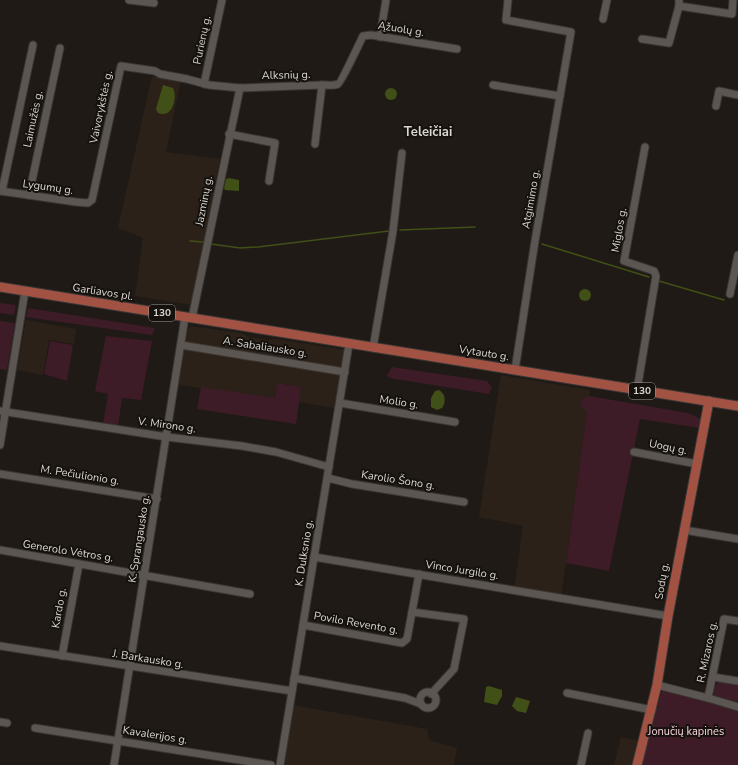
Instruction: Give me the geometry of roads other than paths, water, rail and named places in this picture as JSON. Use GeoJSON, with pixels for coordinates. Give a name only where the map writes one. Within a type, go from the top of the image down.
{"type":"FeatureCollection","features":[{"type":"Feature","properties":{"kind":"main road","name":"Garliavos pl."},"geometry":{"type":"LineString","coordinates":[[0,287],[226,324]]}},
{"type":"Feature","properties":{"kind":"main road","name":"Vytauto g."},"geometry":{"type":"LineString","coordinates":[[226,324],[738,406]]}},
{"type":"Feature","properties":{"kind":"main road","name":"Sodų g."},"geometry":{"type":"LineString","coordinates":[[637,765],[652,710],[657,685],[668,616],[709,401]]}},
{"type":"Feature","properties":{"kind":"street"},"geometry":{"type":"LineString","coordinates":[[129,0],[154,3]]}},
{"type":"Feature","properties":{"kind":"street","name":"Purienų g."},"geometry":{"type":"LineString","coordinates":[[204,84],[222,0]]}},
{"type":"Feature","properties":{"kind":"street"},"geometry":{"type":"LineString","coordinates":[[380,37],[386,0]]}},
{"type":"Feature","properties":{"kind":"street","name":"Atgimimo g."},"geometry":{"type":"LineString","coordinates":[[508,0],[506,20],[571,32],[535,241],[515,370]]}},
{"type":"Feature","properties":{"kind":"street"},"geometry":{"type":"LineString","coordinates":[[603,19],[607,0]]}},
{"type":"Feature","properties":{"kind":"street"},"geometry":{"type":"LineString","coordinates":[[642,39],[669,43],[679,3],[732,14],[733,0]]}},
{"type":"Feature","properties":{"kind":"street","name":"Ąžuolų g."},"geometry":{"type":"LineString","coordinates":[[322,85],[338,84],[342,81],[349,63],[363,36],[380,37],[457,49]]}},
{"type":"Feature","properties":{"kind":"street"},"geometry":{"type":"LineString","coordinates":[[1,191],[33,45]]}},
{"type":"Feature","properties":{"kind":"street","name":"Laimužės g."},"geometry":{"type":"LineString","coordinates":[[28,195],[60,48]]}},
{"type":"Feature","properties":{"kind":"street","name":"Vaivorykštės g."},"geometry":{"type":"LineString","coordinates":[[92,200],[121,66],[155,71],[160,74],[204,84],[240,88]]}},
{"type":"Feature","properties":{"kind":"street","name":"Alksnių g."},"geometry":{"type":"LineString","coordinates":[[240,88],[322,85],[315,144]]}},
{"type":"Feature","properties":{"kind":"street"},"geometry":{"type":"LineString","coordinates":[[493,85],[560,96]]}},
{"type":"Feature","properties":{"kind":"street","name":"Jazminų g."},"geometry":{"type":"LineString","coordinates":[[189,318],[240,88]]}},
{"type":"Feature","properties":{"kind":"street"},"geometry":{"type":"LineString","coordinates":[[716,106],[719,91],[738,95]]}},
{"type":"Feature","properties":{"kind":"street"},"geometry":{"type":"LineString","coordinates":[[229,134],[275,143],[269,181]]}},
{"type":"Feature","properties":{"kind":"street","name":"Miglos g."},"geometry":{"type":"LineString","coordinates":[[637,390],[656,276],[654,271],[624,261],[645,147]]}},
{"type":"Feature","properties":{"kind":"street"},"geometry":{"type":"LineString","coordinates":[[373,348],[393,231],[402,152]]}},
{"type":"Feature","properties":{"kind":"street","name":"Lygumų g."},"geometry":{"type":"LineString","coordinates":[[1,191],[76,202],[88,203],[92,200]]}},
{"type":"Feature","properties":{"kind":"street"},"geometry":{"type":"LineString","coordinates":[[730,294],[738,255]]}},
{"type":"Feature","properties":{"kind":"street"},"geometry":{"type":"LineString","coordinates":[[0,445],[2,411],[25,291]]}},
{"type":"Feature","properties":{"kind":"street","name":"K. Sprangausko g."},"geometry":{"type":"LineString","coordinates":[[114,765],[181,345],[189,318]]}},
{"type":"Feature","properties":{"kind":"street","name":"K. Dulksnio g."},"geometry":{"type":"LineString","coordinates":[[280,765],[350,344]]}},
{"type":"Feature","properties":{"kind":"street","name":"A. Sabaliausko g."},"geometry":{"type":"LineString","coordinates":[[181,345],[345,372]]}},
{"type":"Feature","properties":{"kind":"street","name":"Molio g."},"geometry":{"type":"LineString","coordinates":[[340,403],[455,422]]}},
{"type":"Feature","properties":{"kind":"street","name":"V. Mirono g."},"geometry":{"type":"LineString","coordinates":[[2,411],[167,437],[276,452],[329,467]]}},
{"type":"Feature","properties":{"kind":"street","name":"Uogų g."},"geometry":{"type":"LineString","coordinates":[[634,452],[697,464]]}},
{"type":"Feature","properties":{"kind":"street","name":"M. Pečiulionio g."},"geometry":{"type":"LineString","coordinates":[[0,474],[157,499]]}},
{"type":"Feature","properties":{"kind":"street","name":"Karolio Šono g."},"geometry":{"type":"LineString","coordinates":[[328,478],[352,484],[464,502]]}},
{"type":"Feature","properties":{"kind":"street"},"geometry":{"type":"LineString","coordinates":[[684,530],[738,539]]}},
{"type":"Feature","properties":{"kind":"street","name":"Generolo Vėtros g."},"geometry":{"type":"LineString","coordinates":[[0,550],[144,574],[250,594]]}},
{"type":"Feature","properties":{"kind":"street","name":"Vinco Jurgilo g."},"geometry":{"type":"LineString","coordinates":[[314,557],[668,616]]}},
{"type":"Feature","properties":{"kind":"street","name":"Kardo g."},"geometry":{"type":"LineString","coordinates":[[62,656],[79,564]]}},
{"type":"Feature","properties":{"kind":"street","name":"Povilo Revento g."},"geometry":{"type":"LineString","coordinates":[[303,625],[402,643],[407,639],[419,574]]}},
{"type":"Feature","properties":{"kind":"street"},"geometry":{"type":"LineString","coordinates":[[412,612],[464,619],[454,669],[431,694]]}},
{"type":"Feature","properties":{"kind":"street","name":"R. Mizaros g."},"geometry":{"type":"LineString","coordinates":[[657,685],[708,698],[724,619],[738,621]]}},
{"type":"Feature","properties":{"kind":"street","name":"J. Barkausko g."},"geometry":{"type":"LineString","coordinates":[[0,646],[292,691]]}},
{"type":"Feature","properties":{"kind":"street"},"geometry":{"type":"LineString","coordinates":[[713,677],[738,681]]}},
{"type":"Feature","properties":{"kind":"street"},"geometry":{"type":"LineString","coordinates":[[294,678],[406,698],[421,704],[426,708],[433,706],[435,699],[431,694],[427,693],[406,698]]}},
{"type":"Feature","properties":{"kind":"street"},"geometry":{"type":"LineString","coordinates":[[567,693],[652,710]]}},
{"type":"Feature","properties":{"kind":"street"},"geometry":{"type":"LineString","coordinates":[[421,704],[420,699],[422,695]]}},
{"type":"Feature","properties":{"kind":"street"},"geometry":{"type":"LineString","coordinates":[[708,698],[738,707]]}},
{"type":"Feature","properties":{"kind":"street","name":"Kavalerijos g."},"geometry":{"type":"LineString","coordinates":[[36,728],[271,765]]}},
{"type":"Feature","properties":{"kind":"street"},"geometry":{"type":"LineString","coordinates":[[581,765],[588,732]]}},
{"type":"Feature","properties":{"kind":"waterway"},"geometry":{"type":"LineString","coordinates":[[400,230],[475,227]]}},
{"type":"Feature","properties":{"kind":"waterway"},"geometry":{"type":"LineString","coordinates":[[211,244],[240,248],[258,247],[389,231]]}},
{"type":"Feature","properties":{"kind":"waterway"},"geometry":{"type":"LineString","coordinates":[[190,241],[203,242]]}},
{"type":"Feature","properties":{"kind":"waterway"},"geometry":{"type":"LineString","coordinates":[[542,244],[649,277]]}},
{"type":"Feature","properties":{"kind":"waterway"},"geometry":{"type":"LineString","coordinates":[[659,281],[724,300]]}},
{"type":"Feature","properties":{"kind":"district","name":"Teleičiai"},"geometry":{"type":"Point","coordinates":[428,132]}},
{"type":"Feature","properties":{"kind":"park label","name":"Jonučių kapinės"},"geometry":{"type":"Point","coordinates":[686,731]}}]}
